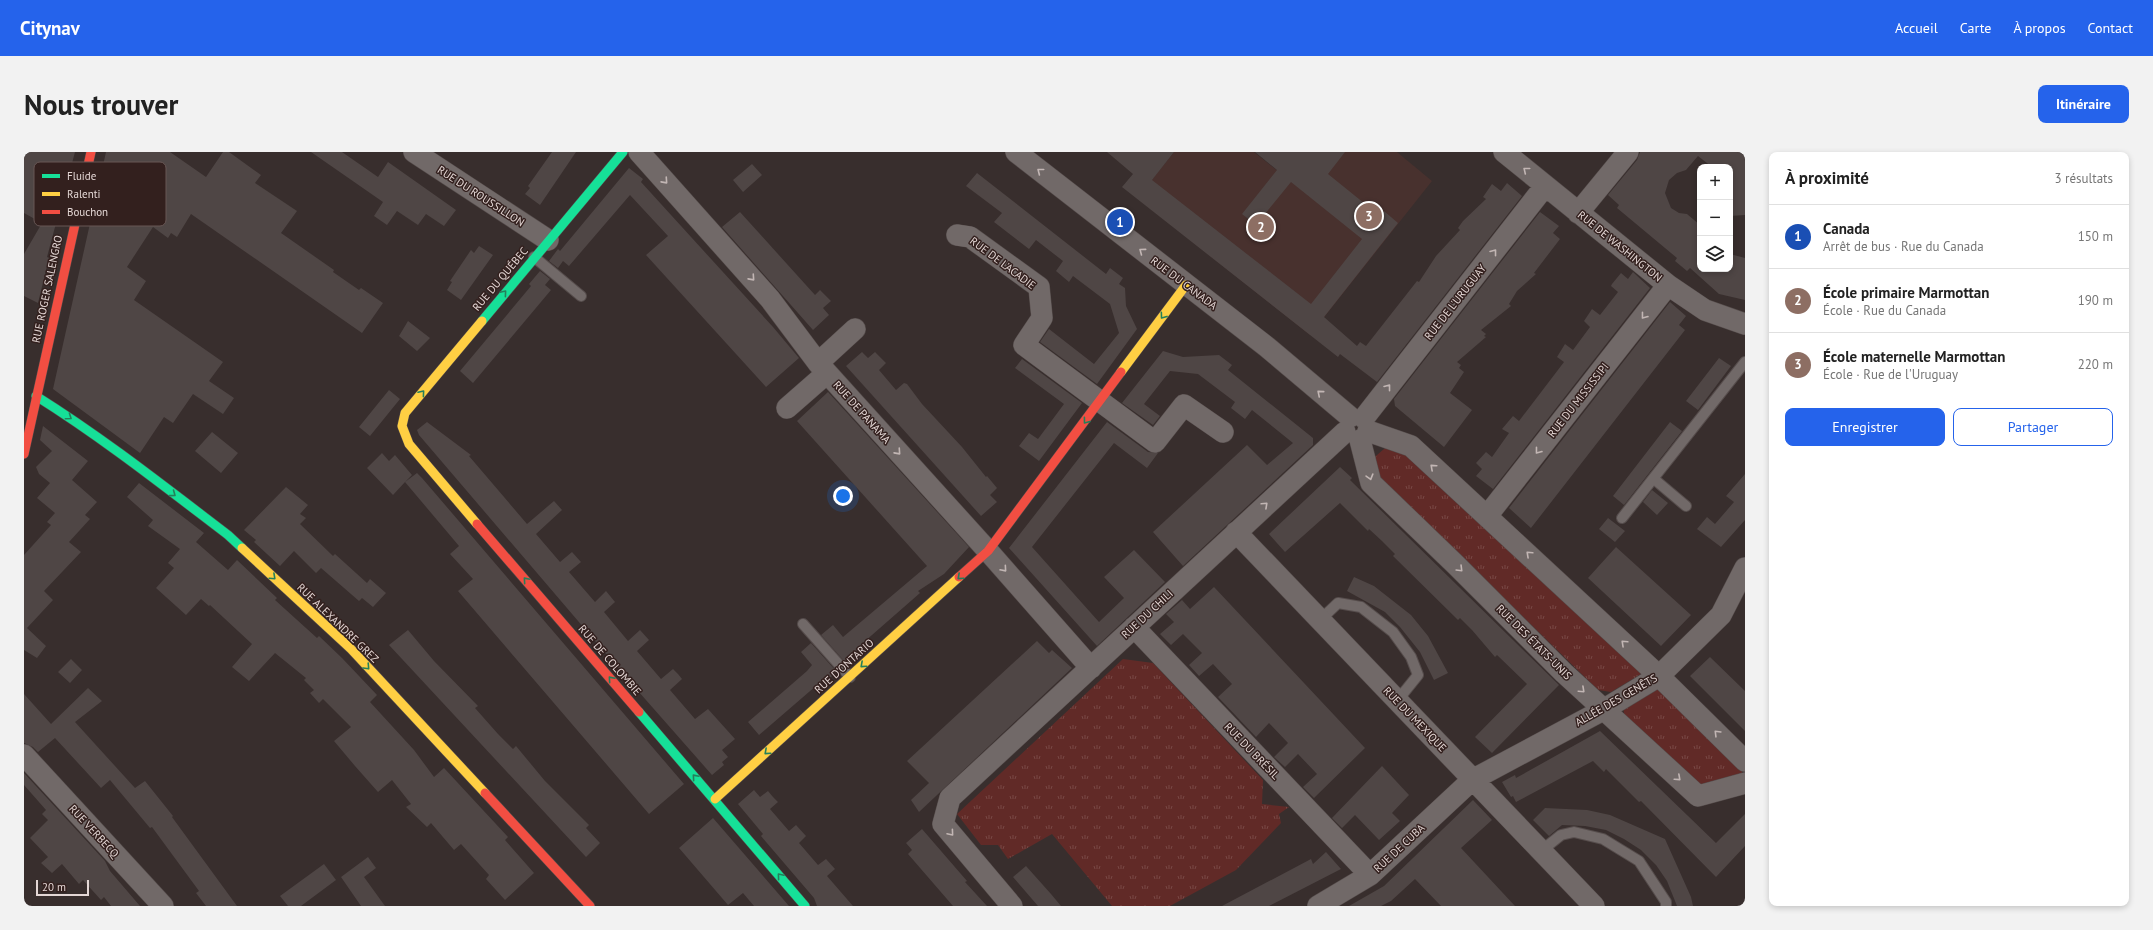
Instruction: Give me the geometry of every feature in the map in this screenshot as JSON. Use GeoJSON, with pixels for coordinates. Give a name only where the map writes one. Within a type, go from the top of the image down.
{"type":"FeatureCollection","features":[{"type":"Feature","properties":{"kind":"street","name":"RUE ROGER SALENGRO"},"geometry":{"type":"LineString","coordinates":[[89,162],[91,152]]}},
{"type":"Feature","properties":{"kind":"street","name":"RUE DU ROUSSILLON"},"geometry":{"type":"LineString","coordinates":[[414,152],[548,240]]}},
{"type":"Feature","properties":{"kind":"street","name":"RUE DU QUÉBEC"},"geometry":{"type":"LineString","coordinates":[[402,426],[405,413],[623,152]]}},
{"type":"Feature","properties":{"kind":"street","name":"RUE DE PANAMA"},"geometry":{"type":"LineString","coordinates":[[639,152],[770,299],[822,368],[988,551],[1090,668]]}},
{"type":"Feature","properties":{"kind":"street","name":"RUE DU CANADA"},"geometry":{"type":"LineString","coordinates":[[1016,152],[1267,347],[1358,428]]}},
{"type":"Feature","properties":{"kind":"street","name":"RUE DE WASHINGTON"},"geometry":{"type":"LineString","coordinates":[[1504,152],[1668,285],[1705,310],[1745,324]]}},
{"type":"Feature","properties":{"kind":"street"},"geometry":{"type":"LineString","coordinates":[[1578,213],[1628,152]]}},
{"type":"Feature","properties":{"kind":"street","name":"RUE DE L'URUGUAY"},"geometry":{"type":"LineString","coordinates":[[1358,428],[1545,186]]}},
{"type":"Feature","properties":{"kind":"street","name":"RUE ROGER SALENGRO"},"geometry":{"type":"LineString","coordinates":[[24,454],[74,226]]}},
{"type":"Feature","properties":{"kind":"street","name":"RUE DE L'ACADIE"},"geometry":{"type":"LineString","coordinates":[[956,235],[970,237],[1039,287],[1042,318],[1024,344],[1155,442],[1184,404],[1223,432]]}},
{"type":"Feature","properties":{"kind":"street"},"geometry":{"type":"LineString","coordinates":[[988,551],[1186,285]]}},
{"type":"Feature","properties":{"kind":"street","name":"RUE DU MISSISSIPI"},"geometry":{"type":"LineString","coordinates":[[1487,516],[1668,285]]}},
{"type":"Feature","properties":{"kind":"street"},"geometry":{"type":"LineString","coordinates":[[787,408],[855,329]]}},
{"type":"Feature","properties":{"kind":"street","name":"RUE ALEXANDRE GREZ"},"geometry":{"type":"LineString","coordinates":[[36,396],[115,450],[228,535],[351,649],[590,906]]}},
{"type":"Feature","properties":{"kind":"street","name":"RUE DE COLOMBIE"},"geometry":{"type":"LineString","coordinates":[[402,426],[409,444],[805,906]]}},
{"type":"Feature","properties":{"kind":"street"},"geometry":{"type":"LineString","coordinates":[[1358,428],[1411,446],[1659,676],[1745,761]]}},
{"type":"Feature","properties":{"kind":"street","name":"RUE DU CHILI"},"geometry":{"type":"LineString","coordinates":[[1012,906],[943,824],[950,798],[1236,532],[1358,428]]}},
{"type":"Feature","properties":{"kind":"street","name":"RUE DES ÉTATS-UNIS"},"geometry":{"type":"LineString","coordinates":[[1358,428],[1371,483],[1603,710],[1698,796],[1745,783]]}},
{"type":"Feature","properties":{"kind":"street","name":"RUE DU MEXIQUE"},"geometry":{"type":"LineString","coordinates":[[1236,532],[1594,906]]}},
{"type":"Feature","properties":{"kind":"street","name":"RUE D'ONTARIO"},"geometry":{"type":"LineString","coordinates":[[714,799],[988,551]]}},
{"type":"Feature","properties":{"kind":"street","name":"ALLÉE DES GENÊTS"},"geometry":{"type":"LineString","coordinates":[[1472,780],[1603,710],[1659,676],[1721,615],[1745,568]]}},
{"type":"Feature","properties":{"kind":"street","name":"RUE DU BRÉSIL"},"geometry":{"type":"LineString","coordinates":[[1134,627],[1370,875]]}},
{"type":"Feature","properties":{"kind":"street","name":"RUE VERBECQ"},"geometry":{"type":"LineString","coordinates":[[24,755],[163,906]]}},
{"type":"Feature","properties":{"kind":"street","name":"RUE DE CUBA"},"geometry":{"type":"LineString","coordinates":[[1318,906],[1370,875],[1472,780]]}},
{"type":"Feature","properties":{"kind":"lane"},"geometry":{"type":"LineString","coordinates":[[534,257],[581,296]]}},
{"type":"Feature","properties":{"kind":"lane"},"geometry":{"type":"LineString","coordinates":[[1622,518],[1745,362]]}},
{"type":"Feature","properties":{"kind":"lane"},"geometry":{"type":"LineString","coordinates":[[1654,479],[1686,506]]}},
{"type":"Feature","properties":{"kind":"lane"},"geometry":{"type":"LineString","coordinates":[[1320,620],[1338,603],[1361,607],[1393,632],[1411,658],[1418,675],[1397,700]]}},
{"type":"Feature","properties":{"kind":"lane"},"geometry":{"type":"LineString","coordinates":[[803,624],[850,677]]}},
{"type":"Feature","properties":{"kind":"lane"},"geometry":{"type":"LineString","coordinates":[[1541,851],[1561,835],[1574,832],[1603,838],[1639,860],[1666,902],[1666,906]]}},
{"type":"Feature","properties":{"kind":"shaded area"},"geometry":{"type":"Polygon","coordinates":[[[1174,152],[1254,152],[1289,180],[1265,152],[1397,152],[1432,181],[1310,335],[1137,198],[1174,152]]]}},
{"type":"Feature","properties":{"kind":"green space"},"geometry":{"type":"Polygon","coordinates":[[[1391,443],[1412,452],[1642,662],[1641,674],[1611,692],[1598,690],[1371,468],[1370,461],[1391,443]]]}},
{"type":"Feature","properties":{"kind":"green space"},"geometry":{"type":"Polygon","coordinates":[[[1123,659],[1153,663],[1263,780],[1262,804],[1289,807],[1279,814],[1281,823],[1236,870],[1170,906],[1112,906],[1052,834],[1008,859],[998,845],[981,845],[957,814],[1123,659]]]}},
{"type":"Feature","properties":{"kind":"green space"},"geometry":{"type":"Polygon","coordinates":[[[1664,683],[1742,763],[1742,776],[1711,789],[1692,783],[1624,714],[1623,703],[1664,683]]]}},
{"type":"Feature","properties":{"kind":"building"},"geometry":{"type":"Polygon","coordinates":[[[24,152],[75,152],[72,162],[34,162],[34,219],[24,213],[24,152]]]}},
{"type":"Feature","properties":{"kind":"building"},"geometry":{"type":"Polygon","coordinates":[[[106,152],[170,152],[206,177],[223,152],[229,152],[261,175],[255,183],[297,211],[281,233],[334,270],[333,272],[359,290],[361,288],[383,303],[362,333],[191,214],[177,237],[171,233],[168,238],[153,227],[127,267],[146,281],[134,300],[223,362],[209,381],[234,398],[223,414],[193,394],[173,423],[164,417],[140,453],[53,389],[89,226],[166,226],[166,162],[104,162],[106,152]]]}},
{"type":"Feature","properties":{"kind":"building"},"geometry":{"type":"Polygon","coordinates":[[[311,152],[342,152],[378,177],[388,162],[456,210],[444,226],[426,214],[418,225],[397,211],[387,225],[374,216],[383,202],[311,152]]]}},
{"type":"Feature","properties":{"kind":"building"},"geometry":{"type":"Polygon","coordinates":[[[552,152],[576,152],[540,205],[525,194],[530,188],[528,186],[552,152]]]}},
{"type":"Feature","properties":{"kind":"building"},"geometry":{"type":"Polygon","coordinates":[[[1107,152],[1174,152],[1152,180],[1311,304],[1362,239],[1291,182],[1256,225],[1242,214],[1277,170],[1255,152],[1345,152],[1328,174],[1380,216],[1384,211],[1398,223],[1324,317],[1357,346],[1360,342],[1366,346],[1417,281],[1419,282],[1436,256],[1460,230],[1458,228],[1463,221],[1486,199],[1483,197],[1492,184],[1501,191],[1507,183],[1522,196],[1377,382],[1340,354],[1338,357],[1122,187],[1133,174],[1107,152]]]}},
{"type":"Feature","properties":{"kind":"building"},"geometry":{"type":"Polygon","coordinates":[[[1640,152],[1743,152],[1745,161],[1745,215],[1733,216],[1733,164],[1708,164],[1698,156],[1686,170],[1677,173],[1669,180],[1665,193],[1671,208],[1679,213],[1687,214],[1697,222],[1697,272],[1733,272],[1733,255],[1745,258],[1745,300],[1719,294],[1690,268],[1687,271],[1675,261],[1677,258],[1617,208],[1619,205],[1608,195],[1637,160],[1640,152]]]}},
{"type":"Feature","properties":{"kind":"building"},"geometry":{"type":"Polygon","coordinates":[[[752,164],[762,175],[743,192],[733,180],[752,164]]]}},
{"type":"Feature","properties":{"kind":"building"},"geometry":{"type":"Polygon","coordinates":[[[629,168],[643,179],[641,182],[773,327],[799,358],[766,387],[646,255],[668,236],[630,195],[569,266],[563,261],[558,268],[549,261],[558,249],[560,251],[629,168]]]}},
{"type":"Feature","properties":{"kind":"building"},"geometry":{"type":"Polygon","coordinates":[[[977,173],[1106,274],[1110,268],[1123,278],[1119,284],[1125,288],[1126,306],[1137,329],[1097,384],[1040,342],[1049,329],[1094,364],[1119,333],[1110,304],[1073,276],[1069,282],[1056,271],[1063,261],[1036,240],[1029,249],[994,222],[1002,213],[966,186],[977,173]]]}},
{"type":"Feature","properties":{"kind":"building"},"geometry":{"type":"Polygon","coordinates":[[[740,212],[815,295],[820,290],[831,301],[823,308],[829,315],[813,330],[722,227],[740,212]]]}},
{"type":"Feature","properties":{"kind":"building"},"geometry":{"type":"Polygon","coordinates":[[[1540,212],[1559,226],[1553,233],[1560,239],[1534,273],[1536,274],[1517,291],[1509,304],[1511,306],[1481,330],[1486,334],[1484,336],[1486,337],[1457,362],[1461,365],[1459,368],[1464,372],[1450,393],[1472,410],[1444,447],[1395,406],[1394,399],[1540,212]]]}},
{"type":"Feature","properties":{"kind":"building"},"geometry":{"type":"Polygon","coordinates":[[[40,226],[55,226],[47,257],[49,258],[38,303],[24,296],[24,254],[40,226]]]}},
{"type":"Feature","properties":{"kind":"building"},"geometry":{"type":"Polygon","coordinates":[[[479,246],[493,255],[461,300],[447,290],[452,282],[450,281],[471,250],[474,253],[479,246]]]}},
{"type":"Feature","properties":{"kind":"building"},"geometry":{"type":"Polygon","coordinates":[[[540,271],[550,279],[545,285],[551,290],[473,383],[460,371],[531,286],[529,284],[540,271]]]}},
{"type":"Feature","properties":{"kind":"building"},"geometry":{"type":"Polygon","coordinates":[[[1633,272],[1650,288],[1493,489],[1476,476],[1482,469],[1476,463],[1486,452],[1492,457],[1509,433],[1502,429],[1513,416],[1519,421],[1564,362],[1557,357],[1565,344],[1573,350],[1590,327],[1584,321],[1592,309],[1600,315],[1618,292],[1611,286],[1621,273],[1628,279],[1633,272]]]}},
{"type":"Feature","properties":{"kind":"building"},"geometry":{"type":"Polygon","coordinates":[[[1670,302],[1686,316],[1679,325],[1685,330],[1531,528],[1509,508],[1670,302]]]}},
{"type":"Feature","properties":{"kind":"building"},"geometry":{"type":"Polygon","coordinates":[[[408,321],[430,338],[417,351],[399,336],[408,321]]]}},
{"type":"Feature","properties":{"kind":"building"},"geometry":{"type":"Polygon","coordinates":[[[1163,351],[1183,357],[1219,355],[1232,365],[1228,370],[1313,438],[1313,445],[1183,566],[1153,532],[1247,445],[1267,465],[1293,443],[1252,410],[1245,419],[1231,408],[1235,402],[1198,374],[1170,371],[1144,404],[1160,416],[1153,425],[1122,403],[1163,351]]]}},
{"type":"Feature","properties":{"kind":"building"},"geometry":{"type":"Polygon","coordinates":[[[862,352],[868,358],[875,352],[886,363],[879,370],[896,390],[904,383],[907,384],[922,404],[997,488],[990,495],[997,502],[981,516],[846,366],[862,352]]]}},
{"type":"Feature","properties":{"kind":"building"},"geometry":{"type":"Polygon","coordinates":[[[1719,358],[1731,366],[1698,410],[1686,401],[1719,358]]]}},
{"type":"Feature","properties":{"kind":"building"},"geometry":{"type":"Polygon","coordinates":[[[1022,359],[1082,403],[1039,461],[1019,446],[1029,433],[1038,439],[1064,404],[1015,368],[1022,359]]]}},
{"type":"Feature","properties":{"kind":"building"},"geometry":{"type":"Polygon","coordinates":[[[389,390],[400,399],[370,436],[359,427],[389,390]]]}},
{"type":"Feature","properties":{"kind":"building"},"geometry":{"type":"Polygon","coordinates":[[[828,392],[969,547],[944,574],[918,591],[920,593],[856,649],[857,651],[845,662],[821,635],[833,625],[843,637],[927,566],[797,421],[828,392]]]}},
{"type":"Feature","properties":{"kind":"building"},"geometry":{"type":"Polygon","coordinates":[[[427,422],[471,455],[469,456],[527,524],[554,501],[562,510],[536,534],[560,562],[572,552],[581,562],[569,572],[595,602],[606,591],[615,602],[604,612],[628,641],[640,630],[649,640],[637,651],[661,679],[673,669],[678,674],[682,679],[670,690],[695,719],[708,709],[735,739],[722,750],[728,757],[722,762],[724,765],[712,775],[631,683],[419,435],[417,430],[427,422]]]}},
{"type":"Feature","properties":{"kind":"building"},"geometry":{"type":"Polygon","coordinates":[[[1107,422],[1148,452],[1158,453],[1147,468],[1114,443],[1032,547],[1099,622],[1124,598],[1104,577],[1134,550],[1165,582],[1097,646],[1009,548],[1107,422]]]}},
{"type":"Feature","properties":{"kind":"building"},"geometry":{"type":"Polygon","coordinates":[[[1670,422],[1682,431],[1624,505],[1613,496],[1670,422]]]}},
{"type":"Feature","properties":{"kind":"building"},"geometry":{"type":"Polygon","coordinates":[[[43,426],[88,461],[72,480],[97,502],[85,515],[90,519],[69,542],[81,552],[44,591],[53,600],[27,628],[46,646],[37,658],[24,650],[24,555],[51,525],[47,522],[55,513],[37,498],[50,483],[39,474],[36,467],[52,451],[40,440],[43,426]]]}},
{"type":"Feature","properties":{"kind":"building"},"geometry":{"type":"Polygon","coordinates":[[[212,432],[238,453],[221,473],[195,451],[212,432]]]}},
{"type":"Feature","properties":{"kind":"building"},"geometry":{"type":"Polygon","coordinates":[[[382,453],[389,461],[395,455],[412,475],[393,495],[367,468],[382,453]]]}},
{"type":"Feature","properties":{"kind":"building"},"geometry":{"type":"Polygon","coordinates":[[[1340,467],[1352,478],[1350,480],[1559,685],[1492,753],[1475,737],[1527,684],[1497,655],[1495,657],[1460,618],[1458,620],[1393,556],[1395,554],[1382,541],[1369,529],[1368,531],[1340,503],[1285,552],[1269,534],[1340,467]]]}},
{"type":"Feature","properties":{"kind":"building"},"geometry":{"type":"Polygon","coordinates":[[[417,473],[422,478],[684,784],[649,814],[458,591],[473,579],[450,554],[459,546],[405,482],[417,473]]]}},
{"type":"Feature","properties":{"kind":"building"},"geometry":{"type":"Polygon","coordinates":[[[1745,474],[1745,520],[1721,547],[1697,529],[1707,517],[1715,524],[1734,502],[1726,496],[1745,474]]]}},
{"type":"Feature","properties":{"kind":"building"},"geometry":{"type":"Polygon","coordinates":[[[139,483],[204,533],[196,542],[228,570],[237,560],[277,598],[275,600],[317,638],[319,636],[342,658],[377,695],[370,702],[414,750],[434,777],[444,768],[508,837],[505,840],[534,873],[505,900],[486,879],[489,875],[461,844],[454,850],[431,823],[427,827],[406,807],[411,804],[392,780],[378,792],[334,741],[351,727],[323,699],[319,703],[310,693],[314,690],[304,680],[306,678],[275,653],[249,681],[232,667],[252,644],[210,605],[209,606],[201,599],[186,615],[156,588],[174,568],[168,563],[180,549],[148,526],[153,520],[127,497],[139,483]]]}},
{"type":"Feature","properties":{"kind":"building"},"geometry":{"type":"Polygon","coordinates":[[[286,487],[308,505],[300,514],[306,518],[300,524],[333,556],[335,554],[367,583],[370,579],[386,593],[373,607],[362,598],[359,601],[321,568],[316,573],[294,551],[280,566],[254,542],[256,540],[244,530],[286,487]]]}},
{"type":"Feature","properties":{"kind":"building"},"geometry":{"type":"Polygon","coordinates":[[[1652,490],[1668,503],[1657,515],[1643,502],[1652,490]]]}},
{"type":"Feature","properties":{"kind":"building"},"geometry":{"type":"Polygon","coordinates":[[[1608,518],[1625,531],[1615,542],[1599,529],[1608,518]]]}},
{"type":"Feature","properties":{"kind":"building"},"geometry":{"type":"Polygon","coordinates":[[[1616,547],[1691,615],[1661,646],[1588,578],[1616,547]]]}},
{"type":"Feature","properties":{"kind":"building"},"geometry":{"type":"Polygon","coordinates":[[[1354,577],[1374,586],[1411,615],[1428,636],[1448,673],[1434,680],[1420,652],[1400,627],[1385,612],[1347,591],[1354,577]]]}},
{"type":"Feature","properties":{"kind":"building"},"geometry":{"type":"Polygon","coordinates":[[[1214,587],[1365,748],[1314,798],[1303,787],[1317,774],[1298,754],[1285,767],[1274,757],[1288,743],[1269,723],[1256,737],[1218,697],[1232,684],[1213,664],[1199,676],[1189,665],[1202,653],[1183,634],[1171,645],[1160,634],[1174,622],[1166,614],[1182,600],[1190,609],[1214,587]]]}},
{"type":"Feature","properties":{"kind":"building"},"geometry":{"type":"Polygon","coordinates":[[[408,630],[434,661],[478,706],[475,708],[498,734],[513,749],[516,746],[545,781],[589,825],[586,828],[600,843],[586,857],[389,645],[408,630]]]}},
{"type":"Feature","properties":{"kind":"building"},"geometry":{"type":"Polygon","coordinates":[[[1037,641],[1049,653],[1052,650],[1072,668],[919,812],[911,800],[929,783],[907,761],[1037,641]]]}},
{"type":"Feature","properties":{"kind":"building"},"geometry":{"type":"Polygon","coordinates":[[[811,643],[835,670],[835,673],[826,682],[824,679],[759,735],[748,722],[812,665],[801,652],[811,643]]]}},
{"type":"Feature","properties":{"kind":"building"},"geometry":{"type":"Polygon","coordinates":[[[1710,657],[1745,691],[1745,731],[1690,676],[1710,657]]]}},
{"type":"Feature","properties":{"kind":"building"},"geometry":{"type":"Polygon","coordinates":[[[71,659],[82,670],[70,683],[58,672],[71,659]]]}},
{"type":"Feature","properties":{"kind":"building"},"geometry":{"type":"Polygon","coordinates":[[[88,688],[102,701],[75,722],[135,788],[145,781],[173,816],[172,817],[237,906],[206,906],[196,893],[199,891],[152,827],[150,828],[110,780],[101,788],[55,738],[38,752],[33,747],[24,743],[24,694],[51,724],[88,688]]]}},
{"type":"Feature","properties":{"kind":"building"},"geometry":{"type":"Polygon","coordinates":[[[1600,731],[1716,843],[1745,814],[1745,846],[1716,877],[1641,801],[1639,802],[1606,769],[1604,772],[1593,761],[1516,802],[1513,796],[1511,797],[1502,782],[1515,775],[1516,778],[1600,731]]]}},
{"type":"Feature","properties":{"kind":"building"},"geometry":{"type":"Polygon","coordinates":[[[1382,766],[1409,795],[1392,813],[1400,821],[1379,840],[1355,815],[1342,828],[1332,818],[1382,766]]]}},
{"type":"Feature","properties":{"kind":"building"},"geometry":{"type":"Polygon","coordinates":[[[24,773],[105,861],[110,871],[140,906],[111,906],[104,897],[101,900],[83,880],[79,884],[62,864],[52,873],[41,863],[48,857],[30,838],[48,820],[42,814],[46,810],[24,785],[24,773]]]}},
{"type":"Feature","properties":{"kind":"building"},"geometry":{"type":"Polygon","coordinates":[[[754,790],[760,797],[768,791],[778,802],[770,809],[789,831],[796,825],[806,836],[799,843],[818,865],[826,859],[835,869],[827,876],[853,906],[817,906],[814,898],[761,836],[763,834],[738,804],[754,790]]]}},
{"type":"Feature","properties":{"kind":"building"},"geometry":{"type":"Polygon","coordinates":[[[1473,800],[1492,820],[1461,848],[1515,906],[1441,906],[1415,879],[1391,901],[1381,906],[1349,906],[1384,886],[1473,800]]]}},
{"type":"Feature","properties":{"kind":"building"},"geometry":{"type":"Polygon","coordinates":[[[1545,808],[1587,810],[1610,815],[1665,839],[1691,897],[1693,906],[1677,906],[1667,881],[1656,865],[1641,850],[1606,830],[1585,826],[1562,825],[1549,836],[1533,820],[1545,808]]]}},
{"type":"Feature","properties":{"kind":"building"},"geometry":{"type":"Polygon","coordinates":[[[713,818],[789,906],[754,906],[743,893],[728,905],[679,848],[713,818]]]}},
{"type":"Feature","properties":{"kind":"building"},"geometry":{"type":"Polygon","coordinates":[[[922,829],[967,881],[965,882],[987,906],[953,906],[908,854],[912,850],[906,843],[922,829]]]}},
{"type":"Feature","properties":{"kind":"building"},"geometry":{"type":"Polygon","coordinates":[[[1326,852],[1341,869],[1269,906],[1222,906],[1311,859],[1313,864],[1326,852]]]}},
{"type":"Feature","properties":{"kind":"building"},"geometry":{"type":"Polygon","coordinates":[[[368,857],[376,868],[364,877],[385,906],[361,906],[341,877],[368,857]]]}},
{"type":"Feature","properties":{"kind":"building"},"geometry":{"type":"Polygon","coordinates":[[[324,864],[336,880],[301,906],[288,906],[280,896],[324,864]]]}},
{"type":"Feature","properties":{"kind":"building"},"geometry":{"type":"Polygon","coordinates":[[[1026,866],[1061,906],[1038,906],[1013,877],[1026,866]]]}},
{"type":"Feature","properties":{"kind":"traffic: fast"},"geometry":{"type":"LineString","coordinates":[[482,321],[623,152]]}},
{"type":"Feature","properties":{"kind":"traffic: fast"},"geometry":{"type":"LineString","coordinates":[[36,396],[134,463],[228,535],[242,548]]}},
{"type":"Feature","properties":{"kind":"traffic: fast"},"geometry":{"type":"LineString","coordinates":[[639,712],[805,906]]}},
{"type":"Feature","properties":{"kind":"traffic: slow"},"geometry":{"type":"LineString","coordinates":[[1121,372],[1186,285]]}},
{"type":"Feature","properties":{"kind":"traffic: slow"},"geometry":{"type":"LineString","coordinates":[[477,524],[409,444],[402,426],[405,413],[482,321]]}},
{"type":"Feature","properties":{"kind":"traffic: slow"},"geometry":{"type":"LineString","coordinates":[[242,548],[351,649],[485,793]]}},
{"type":"Feature","properties":{"kind":"traffic: slow"},"geometry":{"type":"LineString","coordinates":[[715,799],[959,577]]}},
{"type":"Feature","properties":{"kind":"traffic: jam"},"geometry":{"type":"LineString","coordinates":[[89,162],[91,152]]}},
{"type":"Feature","properties":{"kind":"traffic: jam"},"geometry":{"type":"LineString","coordinates":[[24,454],[75,226]]}},
{"type":"Feature","properties":{"kind":"traffic: jam"},"geometry":{"type":"LineString","coordinates":[[959,577],[988,551],[1121,372]]}},
{"type":"Feature","properties":{"kind":"traffic: jam"},"geometry":{"type":"LineString","coordinates":[[477,524],[639,712]]}},
{"type":"Feature","properties":{"kind":"traffic: jam"},"geometry":{"type":"LineString","coordinates":[[485,793],[590,906]]}},
{"type":"Feature","properties":{"kind":"place","name":"École maternelle Marmottan"},"geometry":{"type":"Point","coordinates":[1369,216]}},
{"type":"Feature","properties":{"kind":"place","name":"Canada"},"geometry":{"type":"Point","coordinates":[1120,222]}},
{"type":"Feature","properties":{"kind":"place","name":"École primaire Marmottan"},"geometry":{"type":"Point","coordinates":[1261,227]}}]}
